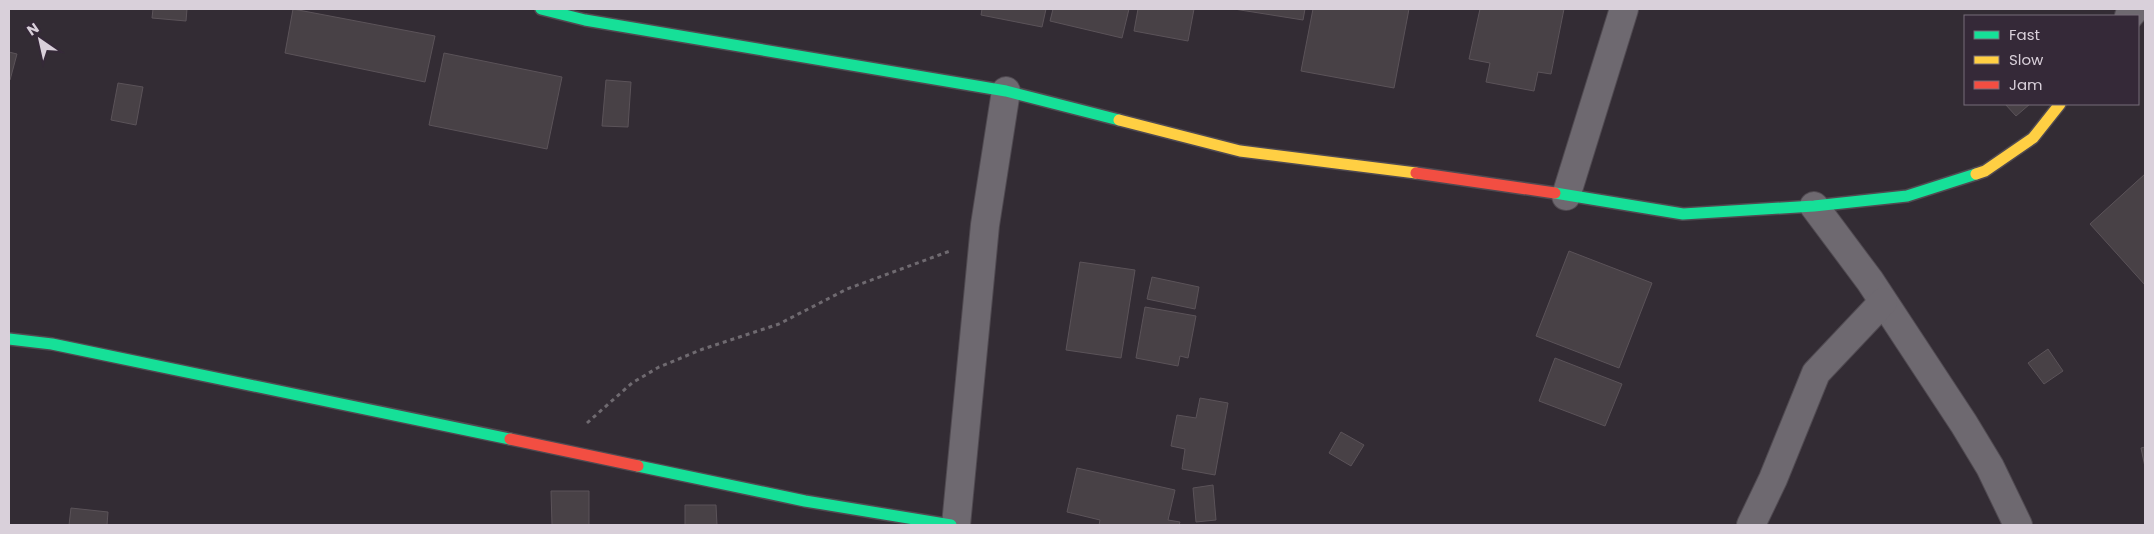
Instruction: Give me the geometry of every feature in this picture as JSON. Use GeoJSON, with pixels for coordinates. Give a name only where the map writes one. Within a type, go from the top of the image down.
{"type":"FeatureCollection","features":[{"type":"Feature","properties":{"kind":"street"},"geometry":{"type":"LineString","coordinates":[[541,9],[585,20],[1006,91],[1240,151],[1507,185],[1683,214],[1814,206],[1907,196],[1985,171],[2033,138],[2059,105]]}},
{"type":"Feature","properties":{"kind":"street"},"geometry":{"type":"LineString","coordinates":[[1566,196],[1624,9]]}},
{"type":"Feature","properties":{"kind":"street"},"geometry":{"type":"LineString","coordinates":[[956,525],[972,345],[984,240],[1006,91]]}},
{"type":"Feature","properties":{"kind":"street"},"geometry":{"type":"LineString","coordinates":[[1814,206],[1842,242],[1883,302],[1990,466],[2018,525]]}},
{"type":"Feature","properties":{"kind":"street"},"geometry":{"type":"LineString","coordinates":[[1750,525],[1773,478],[1816,373],[1883,302]]}},
{"type":"Feature","properties":{"kind":"street"},"geometry":{"type":"LineString","coordinates":[[9,339],[52,344],[805,500],[951,525]]}},
{"type":"Feature","properties":{"kind":"path"},"geometry":{"type":"LineString","coordinates":[[563,449],[601,410],[632,383],[659,367],[703,349],[779,324],[847,289],[893,270],[984,240]]}},
{"type":"Feature","properties":{"kind":"building"},"geometry":{"type":"Polygon","coordinates":[[[153,9],[187,9],[186,21],[152,18],[153,9]]]}},
{"type":"Feature","properties":{"kind":"building"},"geometry":{"type":"Polygon","coordinates":[[[293,9],[435,36],[425,82],[285,53],[293,9]]]}},
{"type":"Feature","properties":{"kind":"building"},"geometry":{"type":"Polygon","coordinates":[[[982,9],[1046,9],[1042,27],[981,15],[982,9]]]}},
{"type":"Feature","properties":{"kind":"building"},"geometry":{"type":"Polygon","coordinates":[[[1053,9],[1129,9],[1122,38],[1050,21],[1053,9]]]}},
{"type":"Feature","properties":{"kind":"building"},"geometry":{"type":"Polygon","coordinates":[[[1138,9],[1194,9],[1188,41],[1134,31],[1138,9]]]}},
{"type":"Feature","properties":{"kind":"building"},"geometry":{"type":"Polygon","coordinates":[[[1234,9],[1305,9],[1303,20],[1234,9]]]}},
{"type":"Feature","properties":{"kind":"building"},"geometry":{"type":"Polygon","coordinates":[[[1313,9],[1409,9],[1394,88],[1301,71],[1313,9]]]}},
{"type":"Feature","properties":{"kind":"building"},"geometry":{"type":"Polygon","coordinates":[[[1480,9],[1564,9],[1551,74],[1538,72],[1534,91],[1486,82],[1490,63],[1469,59],[1480,9]]]}},
{"type":"Feature","properties":{"kind":"building"},"geometry":{"type":"Polygon","coordinates":[[[9,52],[17,54],[10,80],[9,80],[9,52]]]}},
{"type":"Feature","properties":{"kind":"building"},"geometry":{"type":"Polygon","coordinates":[[[444,53],[562,77],[547,149],[429,125],[444,53]]]}},
{"type":"Feature","properties":{"kind":"building"},"geometry":{"type":"Polygon","coordinates":[[[606,80],[631,82],[628,127],[602,126],[606,80]]]}},
{"type":"Feature","properties":{"kind":"building"},"geometry":{"type":"Polygon","coordinates":[[[118,83],[143,87],[136,125],[111,120],[118,83]]]}},
{"type":"Feature","properties":{"kind":"building"},"geometry":{"type":"Polygon","coordinates":[[[2006,105],[2029,105],[2016,116],[2006,105]]]}},
{"type":"Feature","properties":{"kind":"building"},"geometry":{"type":"Polygon","coordinates":[[[2145,174],[2145,285],[2090,224],[2145,174]]]}},
{"type":"Feature","properties":{"kind":"building"},"geometry":{"type":"Polygon","coordinates":[[[1569,251],[1652,283],[1619,368],[1536,336],[1569,251]]]}},
{"type":"Feature","properties":{"kind":"building"},"geometry":{"type":"Polygon","coordinates":[[[1080,262],[1135,270],[1121,358],[1066,350],[1080,262]]]}},
{"type":"Feature","properties":{"kind":"building"},"geometry":{"type":"Polygon","coordinates":[[[1152,277],[1199,287],[1195,309],[1147,299],[1152,277]]]}},
{"type":"Feature","properties":{"kind":"building"},"geometry":{"type":"Polygon","coordinates":[[[1145,307],[1196,316],[1188,358],[1180,356],[1178,366],[1136,358],[1145,307]]]}},
{"type":"Feature","properties":{"kind":"building"},"geometry":{"type":"Polygon","coordinates":[[[2048,349],[2063,371],[2044,384],[2028,363],[2048,349]]]}},
{"type":"Feature","properties":{"kind":"building"},"geometry":{"type":"Polygon","coordinates":[[[1555,358],[1622,384],[1605,426],[1539,401],[1555,358]]]}},
{"type":"Feature","properties":{"kind":"building"},"geometry":{"type":"Polygon","coordinates":[[[1200,398],[1228,403],[1215,475],[1182,469],[1185,449],[1171,446],[1177,415],[1196,418],[1200,398]]]}},
{"type":"Feature","properties":{"kind":"building"},"geometry":{"type":"Polygon","coordinates":[[[1341,432],[1364,445],[1351,466],[1329,453],[1341,432]]]}},
{"type":"Feature","properties":{"kind":"building"},"geometry":{"type":"Polygon","coordinates":[[[2145,447],[2145,467],[2141,448],[2145,447]]]}},
{"type":"Feature","properties":{"kind":"building"},"geometry":{"type":"Polygon","coordinates":[[[1077,468],[1175,490],[1168,520],[1180,522],[1179,525],[1099,525],[1100,520],[1067,512],[1077,468]]]}},
{"type":"Feature","properties":{"kind":"building"},"geometry":{"type":"Polygon","coordinates":[[[1213,485],[1216,520],[1196,522],[1193,488],[1213,485]]]}},
{"type":"Feature","properties":{"kind":"building"},"geometry":{"type":"Polygon","coordinates":[[[551,491],[589,491],[589,525],[552,525],[551,491]]]}},
{"type":"Feature","properties":{"kind":"building"},"geometry":{"type":"Polygon","coordinates":[[[685,505],[716,505],[717,525],[685,525],[685,505]]]}},
{"type":"Feature","properties":{"kind":"building"},"geometry":{"type":"Polygon","coordinates":[[[71,508],[108,512],[107,525],[69,525],[71,508]]]}},
{"type":"Feature","properties":{"kind":"traffic: fast"},"geometry":{"type":"LineString","coordinates":[[541,9],[585,20],[1006,91],[1119,120]]}},
{"type":"Feature","properties":{"kind":"traffic: fast"},"geometry":{"type":"LineString","coordinates":[[1555,193],[1683,214],[1814,206],[1907,196],[1976,174]]}},
{"type":"Feature","properties":{"kind":"traffic: fast"},"geometry":{"type":"LineString","coordinates":[[9,339],[52,344],[510,439]]}},
{"type":"Feature","properties":{"kind":"traffic: fast"},"geometry":{"type":"LineString","coordinates":[[638,466],[805,501],[951,525]]}},
{"type":"Feature","properties":{"kind":"traffic: slow"},"geometry":{"type":"LineString","coordinates":[[1976,174],[1985,171],[2033,138],[2059,105]]}},
{"type":"Feature","properties":{"kind":"traffic: slow"},"geometry":{"type":"LineString","coordinates":[[1119,120],[1240,151],[1416,173]]}},
{"type":"Feature","properties":{"kind":"traffic: jam"},"geometry":{"type":"LineString","coordinates":[[1416,173],[1555,193]]}},
{"type":"Feature","properties":{"kind":"traffic: jam"},"geometry":{"type":"LineString","coordinates":[[510,439],[638,466]]}}]}
